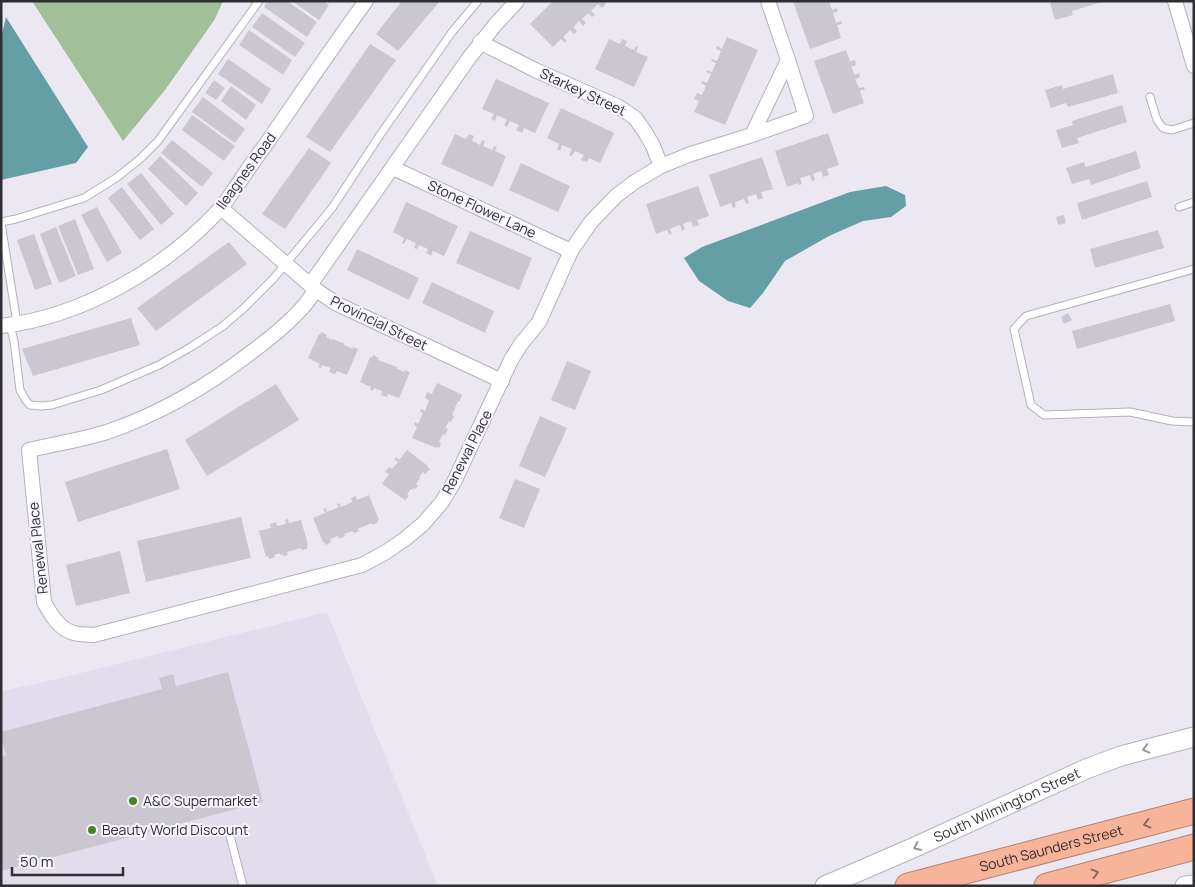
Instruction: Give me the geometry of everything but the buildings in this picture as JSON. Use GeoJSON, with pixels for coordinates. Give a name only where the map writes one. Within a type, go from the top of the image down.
{"type":"FeatureCollection","features":[{"type":"Feature","properties":{"kind":"highway","name":"South Saunders Street"},"geometry":{"type":"LineString","coordinates":[[908,886],[1194,811]]}},
{"type":"Feature","properties":{"kind":"highway"},"geometry":{"type":"LineString","coordinates":[[1048,886],[1194,847]]}},
{"type":"Feature","properties":{"kind":"main road","name":"South Wilmington Street"},"geometry":{"type":"LineString","coordinates":[[825,886],[915,848],[1086,769],[1121,756],[1194,737]]}},
{"type":"Feature","properties":{"kind":"main road"},"geometry":{"type":"LineString","coordinates":[[1185,886],[1194,885]]}},
{"type":"Feature","properties":{"kind":"street"},"geometry":{"type":"LineString","coordinates":[[313,288],[414,135],[480,42],[516,1]]}},
{"type":"Feature","properties":{"kind":"street"},"geometry":{"type":"LineString","coordinates":[[752,135],[788,60],[768,1]]}},
{"type":"Feature","properties":{"kind":"street"},"geometry":{"type":"LineString","coordinates":[[1175,1],[1191,48],[1194,66]]}},
{"type":"Feature","properties":{"kind":"street","name":"Ileagnes Road"},"geometry":{"type":"LineString","coordinates":[[9,324],[32,320],[99,298],[134,279],[183,244],[221,208],[361,5]]}},
{"type":"Feature","properties":{"kind":"street","name":"Starkey Street"},"geometry":{"type":"LineString","coordinates":[[480,42],[535,70],[619,106],[635,118],[645,132],[661,166]]}},
{"type":"Feature","properties":{"kind":"street","name":"Renewal Place"},"geometry":{"type":"LineString","coordinates":[[313,288],[301,310],[268,340],[205,386],[165,407],[106,432],[29,450],[44,602],[50,615],[60,625],[74,634],[94,635],[362,565],[405,539],[423,524],[442,502],[454,482],[511,360],[539,322],[571,251],[591,222],[616,196],[661,166],[691,154],[806,116],[788,60]]}},
{"type":"Feature","properties":{"kind":"street","name":"Stone Flower Lane"},"geometry":{"type":"LineString","coordinates":[[393,168],[571,251]]}},
{"type":"Feature","properties":{"kind":"street","name":"Provincial Street"},"geometry":{"type":"LineString","coordinates":[[221,208],[313,288],[337,304],[502,381]]}},
{"type":"Feature","properties":{"kind":"lane"},"geometry":{"type":"LineString","coordinates":[[259,1],[158,141],[140,160],[84,198],[1,222],[9,324],[14,341],[20,390],[30,405],[52,405],[101,390],[159,365],[223,326],[244,308],[274,278],[332,208],[452,32],[478,1]]}},
{"type":"Feature","properties":{"kind":"lane"},"geometry":{"type":"LineString","coordinates":[[1150,97],[1157,120],[1163,128],[1172,130],[1194,123]]}},
{"type":"Feature","properties":{"kind":"lane"},"geometry":{"type":"LineString","coordinates":[[1179,207],[1194,202]]}},
{"type":"Feature","properties":{"kind":"lane"},"geometry":{"type":"LineString","coordinates":[[1194,269],[1026,316],[1014,329],[1031,405],[1044,415],[1130,412],[1172,421],[1194,422]]}},
{"type":"Feature","properties":{"kind":"lane"},"geometry":{"type":"LineString","coordinates":[[229,832],[243,886]]}},
{"type":"Feature","properties":{"kind":"shaded area"},"geometry":{"type":"Polygon","coordinates":[[[327,612],[438,886],[1,886],[1,691],[53,680],[327,612]]]}},
{"type":"Feature","properties":{"kind":"green space"},"geometry":{"type":"Polygon","coordinates":[[[32,1],[223,1],[215,19],[165,90],[123,141],[32,1]]]}},
{"type":"Feature","properties":{"kind":"water"},"geometry":{"type":"Polygon","coordinates":[[[6,17],[88,147],[76,163],[1,180],[1,38],[6,17]]]}},
{"type":"Feature","properties":{"kind":"water"},"geometry":{"type":"Polygon","coordinates":[[[886,186],[905,195],[906,206],[891,217],[863,221],[829,236],[785,261],[750,308],[728,301],[699,281],[684,258],[702,247],[850,192],[886,186]]]}},
{"type":"Feature","properties":{"kind":"place","name":"A&C Supermarket"},"geometry":{"type":"Point","coordinates":[133,801]}},
{"type":"Feature","properties":{"kind":"place","name":"Beauty World Discount"},"geometry":{"type":"Point","coordinates":[92,830]}}]}
